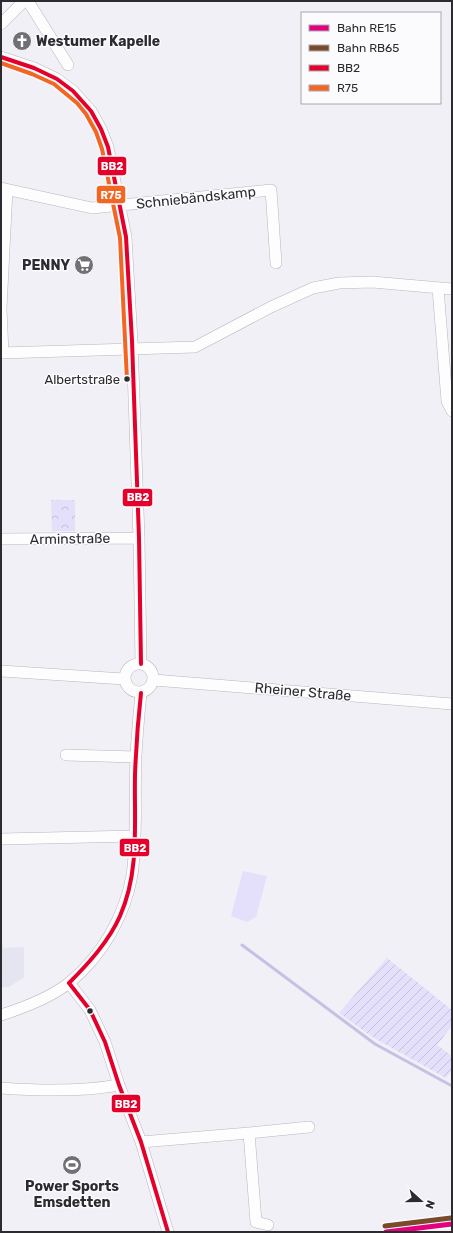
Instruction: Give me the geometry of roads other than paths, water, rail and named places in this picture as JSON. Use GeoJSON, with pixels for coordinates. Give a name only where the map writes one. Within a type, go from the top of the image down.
{"type":"FeatureCollection","features":[{"type":"Feature","properties":{"kind":"street"},"geometry":{"type":"LineString","coordinates":[[1,24],[24,1],[68,65]]}},
{"type":"Feature","properties":{"kind":"street"},"geometry":{"type":"LineString","coordinates":[[1,57],[34,68],[57,79],[73,91],[91,111],[101,128],[108,147],[126,237],[132,348],[139,538],[141,664]]}},
{"type":"Feature","properties":{"kind":"street"},"geometry":{"type":"LineString","coordinates":[[120,206],[92,208],[4,189],[1,309],[2,353],[195,346],[271,307],[313,288],[339,283],[372,282],[434,286],[438,288],[452,289]]}},
{"type":"Feature","properties":{"kind":"street","name":"Schniebändskamp"},"geometry":{"type":"LineString","coordinates":[[120,206],[272,190],[276,263]]}},
{"type":"Feature","properties":{"kind":"street"},"geometry":{"type":"LineString","coordinates":[[438,288],[447,401],[452,411]]}},
{"type":"Feature","properties":{"kind":"street","name":"Arminstraße"},"geometry":{"type":"LineString","coordinates":[[1,539],[139,538]]}},
{"type":"Feature","properties":{"kind":"street"},"geometry":{"type":"LineString","coordinates":[[134,664],[141,664],[146,665],[150,669],[154,680],[150,688],[141,693],[130,690],[124,679],[125,673],[129,668],[134,664]]}},
{"type":"Feature","properties":{"kind":"street"},"geometry":{"type":"LineString","coordinates":[[1,671],[124,679]]}},
{"type":"Feature","properties":{"kind":"street","name":"Rheiner Straße"},"geometry":{"type":"LineString","coordinates":[[154,680],[452,704]]}},
{"type":"Feature","properties":{"kind":"street"},"geometry":{"type":"LineString","coordinates":[[1,1015],[39,1001],[69,983],[89,964],[102,948],[120,915],[126,900],[132,875],[135,836],[136,756],[141,693]]}},
{"type":"Feature","properties":{"kind":"street"},"geometry":{"type":"LineString","coordinates":[[66,755],[136,756]]}},
{"type":"Feature","properties":{"kind":"street"},"geometry":{"type":"LineString","coordinates":[[1,839],[135,836]]}},
{"type":"Feature","properties":{"kind":"street"},"geometry":{"type":"LineString","coordinates":[[69,983],[82,998],[96,1022],[105,1042],[119,1085],[141,1142],[168,1232]]}},
{"type":"Feature","properties":{"kind":"street"},"geometry":{"type":"LineString","coordinates":[[1,1088],[43,1091],[96,1089],[119,1085]]}},
{"type":"Feature","properties":{"kind":"street"},"geometry":{"type":"LineString","coordinates":[[141,1142],[249,1134],[309,1127]]}},
{"type":"Feature","properties":{"kind":"street"},"geometry":{"type":"LineString","coordinates":[[249,1134],[256,1222],[268,1224]]}},
{"type":"Feature","properties":{"kind":"waterway"},"geometry":{"type":"LineString","coordinates":[[242,945],[375,1044],[452,1086]]}},
{"type":"Feature","properties":{"kind":"rail line","name":"RB65"},"geometry":{"type":"LineString","coordinates":[[385,1226],[451,1218]]}},
{"type":"Feature","properties":{"kind":"rail line","name":"RE15"},"geometry":{"type":"LineString","coordinates":[[386,1232],[452,1224]]}},
{"type":"Feature","properties":{"kind":"place","name":"Westumer Kapelle"},"geometry":{"type":"Point","coordinates":[22,41]}},
{"type":"Feature","properties":{"kind":"place","name":"PENNY"},"geometry":{"type":"Point","coordinates":[84,265]}},
{"type":"Feature","properties":{"kind":"place","name":"Albertstraße"},"geometry":{"type":"Point","coordinates":[127,379]}},
{"type":"Feature","properties":{"kind":"place","name":"Power Sports Emsdetten"},"geometry":{"type":"Point","coordinates":[72,1165]}}]}
